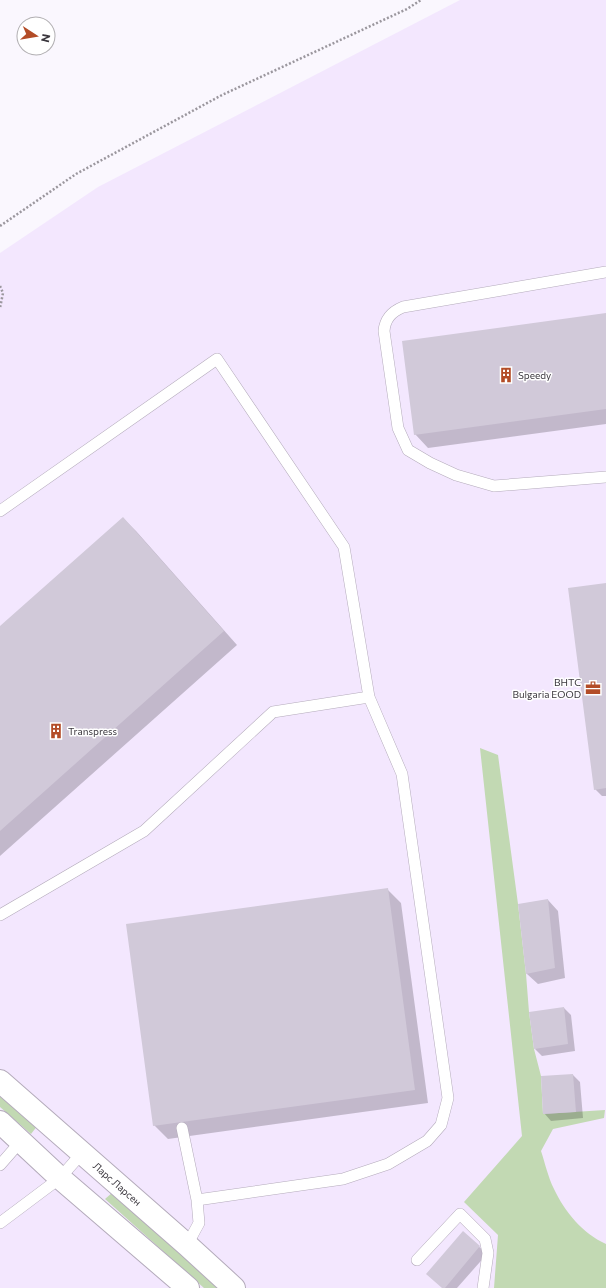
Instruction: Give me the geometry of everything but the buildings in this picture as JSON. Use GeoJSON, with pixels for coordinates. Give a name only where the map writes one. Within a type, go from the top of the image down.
{"type":"FeatureCollection","features":[{"type":"Feature","properties":{"kind":"street","name":"Ларс Ларсен"},"geometry":{"type":"LineString","coordinates":[[0,1081],[234,1288]]}},
{"type":"Feature","properties":{"kind":"street"},"geometry":{"type":"LineString","coordinates":[[0,1122],[60,1178],[188,1288]]}},
{"type":"Feature","properties":{"kind":"lane"},"geometry":{"type":"LineString","coordinates":[[606,272],[403,307],[395,310],[388,317],[384,332],[398,428],[408,450],[430,463],[456,475],[494,486],[606,477]]}},
{"type":"Feature","properties":{"kind":"lane"},"geometry":{"type":"LineString","coordinates":[[0,511],[217,359],[344,547],[369,697],[402,774],[448,1098],[441,1124],[427,1141],[388,1164],[343,1179],[197,1200]]}},
{"type":"Feature","properties":{"kind":"lane"},"geometry":{"type":"LineString","coordinates":[[0,915],[144,831],[273,712],[369,697]]}},
{"type":"Feature","properties":{"kind":"lane"},"geometry":{"type":"LineString","coordinates":[[182,1128],[197,1200],[200,1224],[187,1245]]}},
{"type":"Feature","properties":{"kind":"lane"},"geometry":{"type":"LineString","coordinates":[[0,1165],[21,1141]]}},
{"type":"Feature","properties":{"kind":"lane"},"geometry":{"type":"LineString","coordinates":[[0,1223],[60,1178],[82,1153]]}},
{"type":"Feature","properties":{"kind":"lane"},"geometry":{"type":"LineString","coordinates":[[417,1260],[460,1214],[485,1239],[488,1253],[483,1288]]}},
{"type":"Feature","properties":{"kind":"path"},"geometry":{"type":"LineString","coordinates":[[0,226],[82,170],[222,95],[407,9],[421,0]]}},
{"type":"Feature","properties":{"kind":"path"},"geometry":{"type":"LineString","coordinates":[[0,286],[3,293],[0,308]]}},
{"type":"Feature","properties":{"kind":"shaded area"},"geometry":{"type":"Polygon","coordinates":[[[460,0],[606,0],[606,1288],[0,1288],[0,253],[98,187],[460,0]]]}},
{"type":"Feature","properties":{"kind":"green space"},"geometry":{"type":"Polygon","coordinates":[[[480,748],[498,755],[518,904],[529,1012],[534,1049],[541,1076],[543,1114],[605,1110],[604,1118],[553,1129],[541,1151],[548,1175],[563,1206],[582,1228],[606,1244],[606,1288],[494,1288],[498,1235],[464,1202],[522,1136],[480,748]]]}},
{"type":"Feature","properties":{"kind":"green space"},"geometry":{"type":"Polygon","coordinates":[[[0,1092],[38,1125],[31,1134],[0,1107],[0,1092]]]}},
{"type":"Feature","properties":{"kind":"green space"},"geometry":{"type":"Polygon","coordinates":[[[113,1192],[221,1288],[204,1288],[105,1199],[113,1192]]]}},
{"type":"Feature","properties":{"kind":"place","name":"Speedy"},"geometry":{"type":"Point","coordinates":[506,375]}},
{"type":"Feature","properties":{"kind":"place","name":"BHTC Bulgaria EOOD"},"geometry":{"type":"Point","coordinates":[593,688]}},
{"type":"Feature","properties":{"kind":"place","name":"Transpress"},"geometry":{"type":"Point","coordinates":[56,731]}}]}
